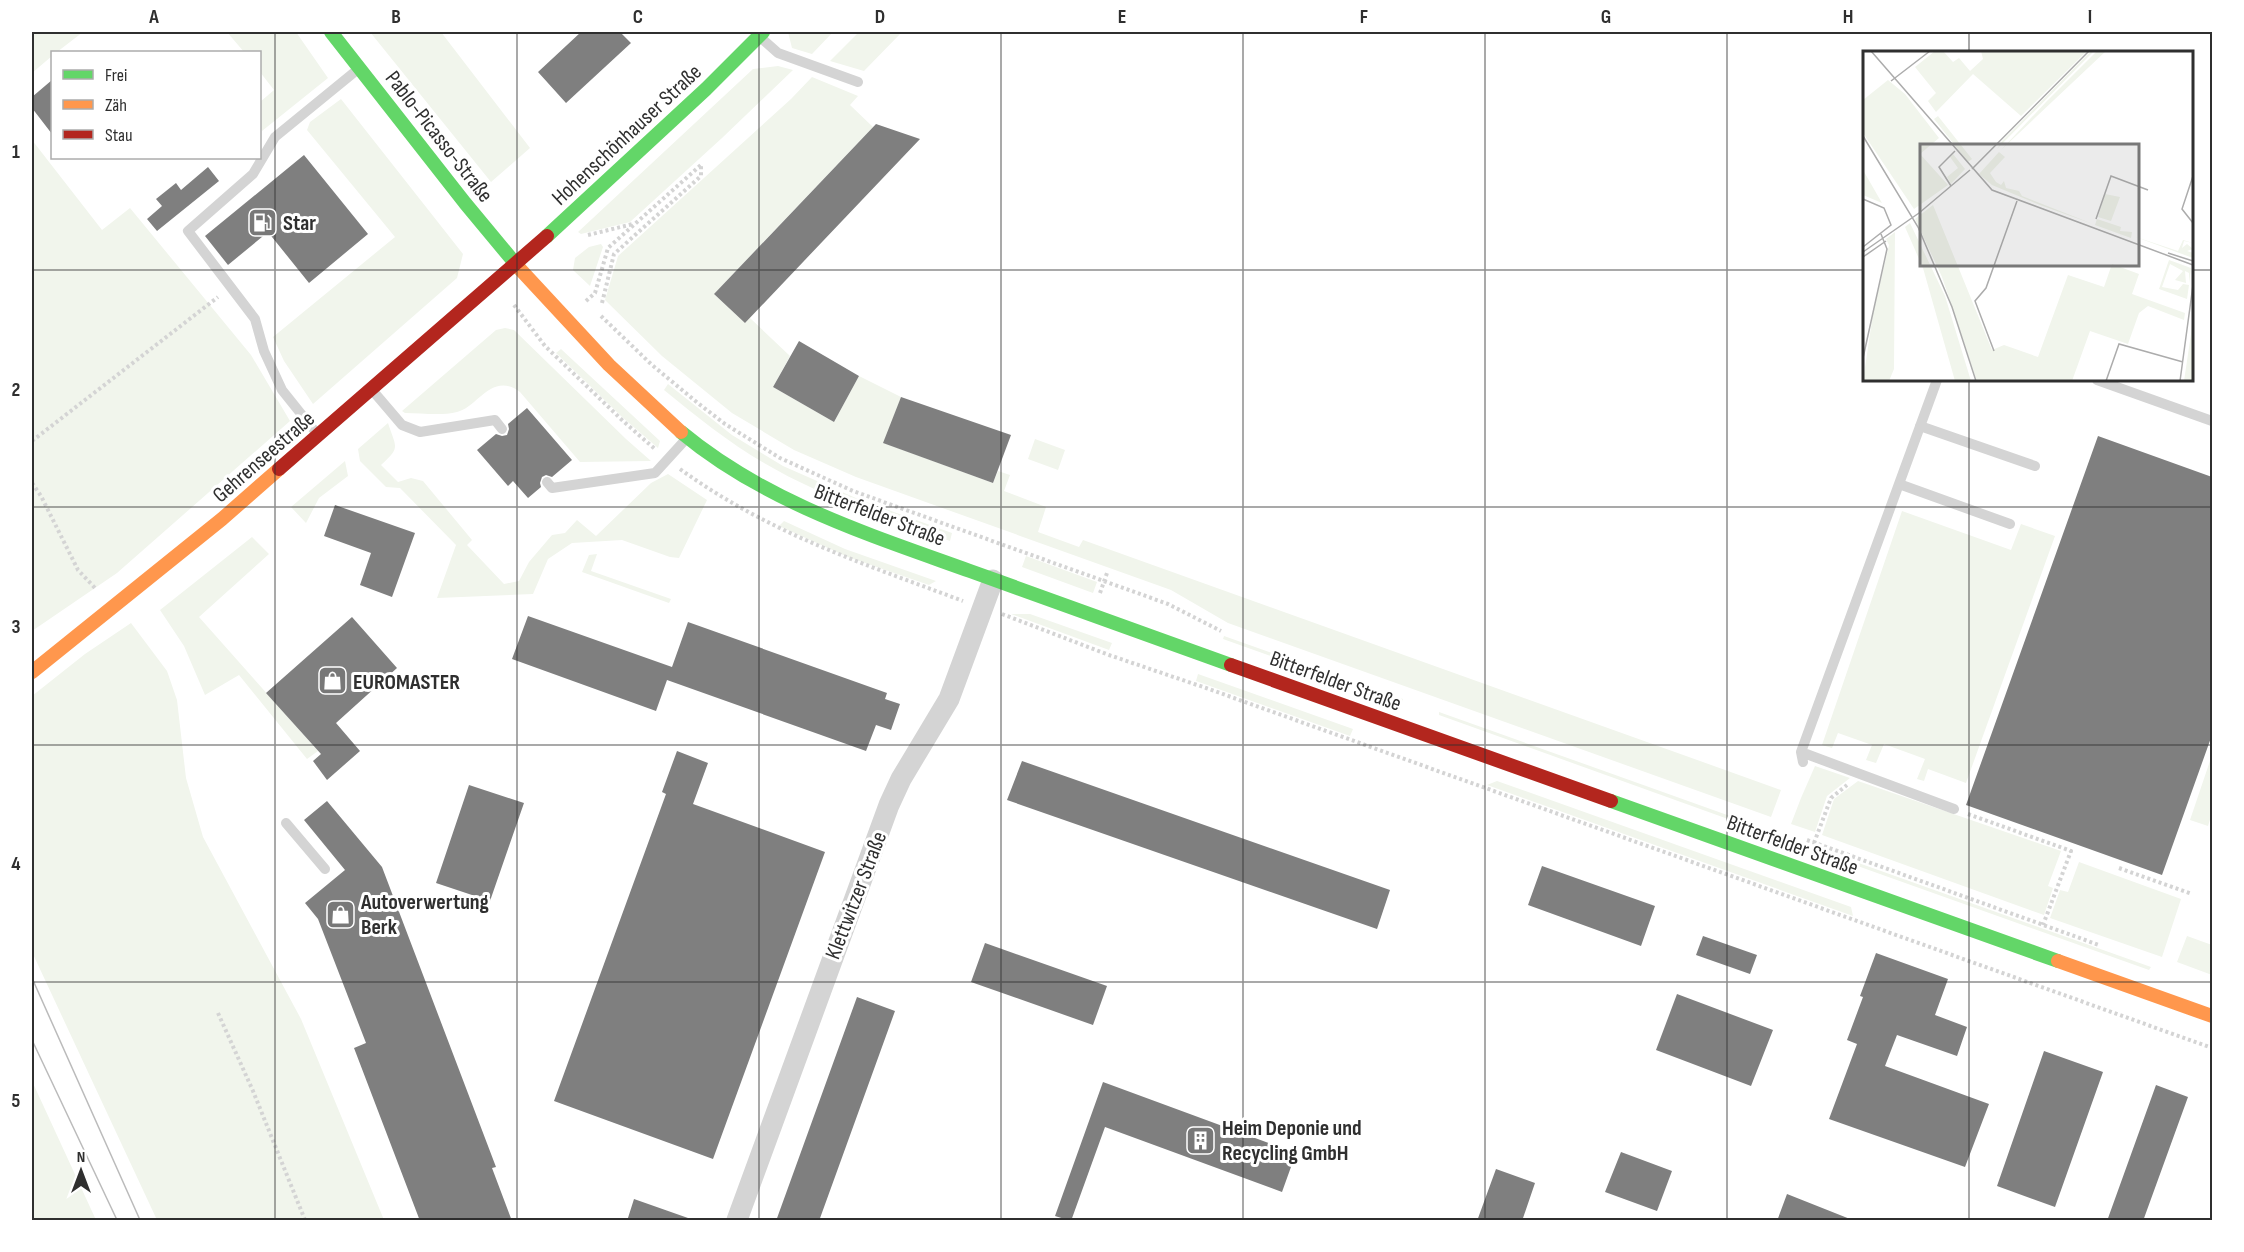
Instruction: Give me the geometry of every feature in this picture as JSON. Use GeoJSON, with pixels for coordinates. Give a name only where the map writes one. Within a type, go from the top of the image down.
{"type":"FeatureCollection","features":[{"type":"Feature","properties":{"kind":"main road","name":"Pablo-Picasso-Straße"},"geometry":{"type":"LineString","coordinates":[[331,32],[516,266]]}},
{"type":"Feature","properties":{"kind":"main road","name":"Hohenschönhauser Straße"},"geometry":{"type":"LineString","coordinates":[[516,266],[706,89],[761,34]]}},
{"type":"Feature","properties":{"kind":"main road","name":"Gehrenseestraße"},"geometry":{"type":"LineString","coordinates":[[32,672],[222,519],[516,266]]}},
{"type":"Feature","properties":{"kind":"main road","name":"Bitterfelder Straße"},"geometry":{"type":"LineString","coordinates":[[516,266],[568,324],[642,398],[688,437],[735,472],[796,504],[851,528],[993,580],[2212,1016]]}},
{"type":"Feature","properties":{"kind":"street","name":"Klettwitzer Straße"},"geometry":{"type":"LineString","coordinates":[[737,1221],[889,805],[901,779],[949,699],[993,580]]}},
{"type":"Feature","properties":{"kind":"lane"},"geometry":{"type":"LineString","coordinates":[[761,34],[778,52],[858,82]]}},
{"type":"Feature","properties":{"kind":"lane"},"geometry":{"type":"LineString","coordinates":[[318,436],[282,390],[264,351],[255,319],[188,231],[253,174],[275,137],[360,68]]}},
{"type":"Feature","properties":{"kind":"lane"},"geometry":{"type":"LineString","coordinates":[[1937,381],[1802,757],[1861,774],[1954,809]]}},
{"type":"Feature","properties":{"kind":"lane"},"geometry":{"type":"LineString","coordinates":[[2100,381],[2212,421]]}},
{"type":"Feature","properties":{"kind":"lane"},"geometry":{"type":"LineString","coordinates":[[372,390],[402,425],[420,432],[495,420],[502,429]]}},
{"type":"Feature","properties":{"kind":"lane"},"geometry":{"type":"LineString","coordinates":[[1920,426],[2035,466]]}},
{"type":"Feature","properties":{"kind":"lane"},"geometry":{"type":"LineString","coordinates":[[547,482],[552,488],[655,473],[688,437]]}},
{"type":"Feature","properties":{"kind":"lane"},"geometry":{"type":"LineString","coordinates":[[1899,484],[2010,524]]}},
{"type":"Feature","properties":{"kind":"lane"},"geometry":{"type":"LineString","coordinates":[[286,823],[325,869]]}},
{"type":"Feature","properties":{"kind":"path"},"geometry":{"type":"LineString","coordinates":[[602,303],[614,254],[701,176],[701,165],[608,248],[595,293],[586,301],[652,365],[725,424],[780,458],[853,491],[1168,604],[1223,632]]}},
{"type":"Feature","properties":{"kind":"path"},"geometry":{"type":"LineString","coordinates":[[578,238],[634,224]]}},
{"type":"Feature","properties":{"kind":"path"},"geometry":{"type":"LineString","coordinates":[[32,441],[231,287]]}},
{"type":"Feature","properties":{"kind":"path"},"geometry":{"type":"LineString","coordinates":[[32,483],[78,570],[100,594]]}},
{"type":"Feature","properties":{"kind":"path"},"geometry":{"type":"LineString","coordinates":[[1100,595],[1107,573]]}},
{"type":"Feature","properties":{"kind":"path"},"geometry":{"type":"LineString","coordinates":[[1004,615],[2212,1048]]}},
{"type":"Feature","properties":{"kind":"path"},"geometry":{"type":"LineString","coordinates":[[1814,843],[1831,798],[1861,774]]}},
{"type":"Feature","properties":{"kind":"path"},"geometry":{"type":"LineString","coordinates":[[1954,809],[2071,851],[2043,925]]}},
{"type":"Feature","properties":{"kind":"path"},"geometry":{"type":"LineString","coordinates":[[2119,868],[2192,894]]}},
{"type":"Feature","properties":{"kind":"path"},"geometry":{"type":"LineString","coordinates":[[218,1012],[253,1091],[305,1221]]}},
{"type":"Feature","properties":{"kind":"shaded area"},"geometry":{"type":"Polygon","coordinates":[[[32,32],[83,32],[58,51],[51,51],[51,57],[32,73],[32,32]]]}},
{"type":"Feature","properties":{"kind":"shaded area"},"geometry":{"type":"Polygon","coordinates":[[[227,32],[296,32],[328,78],[262,131],[261,101],[274,90],[261,73],[261,51],[243,51],[227,32]]]}},
{"type":"Feature","properties":{"kind":"shaded area"},"geometry":{"type":"Polygon","coordinates":[[[370,32],[441,32],[530,148],[491,182],[370,32]]]}},
{"type":"Feature","properties":{"kind":"shaded area"},"geometry":{"type":"Polygon","coordinates":[[[788,32],[833,32],[812,54],[792,48],[788,32]]]}},
{"type":"Feature","properties":{"kind":"shaded area"},"geometry":{"type":"Polygon","coordinates":[[[859,32],[902,32],[864,71],[830,61],[859,32]]]}},
{"type":"Feature","properties":{"kind":"shaded area"},"geometry":{"type":"Polygon","coordinates":[[[778,66],[793,70],[630,222],[581,234],[578,232],[753,69],[778,66]]]}},
{"type":"Feature","properties":{"kind":"shaded area"},"geometry":{"type":"Polygon","coordinates":[[[812,77],[858,96],[850,105],[873,127],[714,294],[745,323],[750,318],[790,356],[773,387],[834,422],[859,376],[901,397],[884,443],[993,483],[998,471],[1010,475],[1004,491],[1046,507],[1038,532],[1079,547],[1083,540],[1781,790],[1771,817],[1228,623],[1171,590],[856,477],[794,450],[732,413],[662,356],[605,300],[618,256],[791,99],[812,77]]]}},
{"type":"Feature","properties":{"kind":"shaded area"},"geometry":{"type":"Polygon","coordinates":[[[341,99],[463,254],[457,278],[313,404],[284,361],[273,337],[395,237],[307,130],[310,122],[341,99]]]}},
{"type":"Feature","properties":{"kind":"shaded area"},"geometry":{"type":"Polygon","coordinates":[[[32,140],[102,230],[130,208],[251,355],[290,421],[117,573],[32,631],[32,140]]]}},
{"type":"Feature","properties":{"kind":"shaded area"},"geometry":{"type":"Polygon","coordinates":[[[601,244],[603,247],[590,286],[573,270],[575,258],[589,247],[601,244]]]}},
{"type":"Feature","properties":{"kind":"shaded area"},"geometry":{"type":"Polygon","coordinates":[[[505,328],[514,330],[651,461],[580,462],[520,392],[510,387],[493,388],[465,409],[457,412],[431,414],[402,411],[496,330],[505,328]]]}},
{"type":"Feature","properties":{"kind":"shaded area"},"geometry":{"type":"Polygon","coordinates":[[[561,349],[660,441],[658,448],[622,417],[556,353],[561,349]]]}},
{"type":"Feature","properties":{"kind":"shaded area"},"geometry":{"type":"Polygon","coordinates":[[[668,384],[732,435],[783,466],[858,499],[952,533],[950,541],[831,497],[764,463],[725,438],[664,390],[668,384]]]}},
{"type":"Feature","properties":{"kind":"shaded area"},"geometry":{"type":"Polygon","coordinates":[[[388,423],[395,447],[392,454],[381,465],[398,482],[411,478],[423,481],[472,540],[467,545],[504,584],[519,581],[529,562],[552,535],[565,533],[577,520],[596,536],[651,483],[668,474],[707,500],[679,558],[622,540],[572,543],[548,559],[533,594],[437,598],[456,545],[400,488],[386,487],[360,461],[358,449],[388,423]]]}},
{"type":"Feature","properties":{"kind":"shaded area"},"geometry":{"type":"Polygon","coordinates":[[[1035,439],[1065,450],[1058,470],[1028,459],[1035,439]]]}},
{"type":"Feature","properties":{"kind":"shaded area"},"geometry":{"type":"Polygon","coordinates":[[[345,461],[348,476],[319,498],[306,523],[291,507],[345,461]]]}},
{"type":"Feature","properties":{"kind":"shaded area"},"geometry":{"type":"Polygon","coordinates":[[[1902,511],[2011,550],[2021,524],[2055,536],[1966,783],[1928,769],[1924,781],[1917,779],[1925,759],[1884,744],[1876,763],[1866,760],[1872,745],[1838,733],[1832,748],[1822,745],[1902,511]]]}},
{"type":"Feature","properties":{"kind":"shaded area"},"geometry":{"type":"Polygon","coordinates":[[[784,521],[845,549],[936,581],[929,585],[848,557],[779,526],[784,521]]]}},
{"type":"Feature","properties":{"kind":"shaded area"},"geometry":{"type":"Polygon","coordinates":[[[252,537],[269,554],[199,617],[318,751],[307,759],[239,675],[205,695],[184,646],[160,610],[252,537]]]}},
{"type":"Feature","properties":{"kind":"shaded area"},"geometry":{"type":"Polygon","coordinates":[[[597,554],[591,571],[671,599],[669,603],[582,572],[589,555],[597,554]]]}},
{"type":"Feature","properties":{"kind":"shaded area"},"geometry":{"type":"Polygon","coordinates":[[[1026,556],[1097,582],[1093,593],[1022,567],[1026,556]]]}},
{"type":"Feature","properties":{"kind":"shaded area"},"geometry":{"type":"Polygon","coordinates":[[[1011,614],[1030,614],[1112,643],[1109,650],[1011,614]]]}},
{"type":"Feature","properties":{"kind":"shaded area"},"geometry":{"type":"Polygon","coordinates":[[[131,623],[167,671],[177,700],[186,778],[203,837],[301,1019],[384,1220],[157,1220],[32,952],[32,696],[85,654],[131,623]]]}},
{"type":"Feature","properties":{"kind":"shaded area"},"geometry":{"type":"Polygon","coordinates":[[[1224,636],[1403,699],[1402,703],[1223,639],[1224,636]]]}},
{"type":"Feature","properties":{"kind":"shaded area"},"geometry":{"type":"Polygon","coordinates":[[[1198,674],[1353,729],[1350,736],[1196,681],[1198,674]]]}},
{"type":"Feature","properties":{"kind":"shaded area"},"geometry":{"type":"Polygon","coordinates":[[[1439,712],[1758,826],[1753,828],[1439,715],[1439,712]]]}},
{"type":"Feature","properties":{"kind":"shaded area"},"geometry":{"type":"Polygon","coordinates":[[[2212,755],[2212,813],[2208,826],[2190,820],[2212,755]]]}},
{"type":"Feature","properties":{"kind":"shaded area"},"geometry":{"type":"Polygon","coordinates":[[[1815,766],[1850,778],[1827,796],[1815,832],[1791,824],[1815,766]]]}},
{"type":"Feature","properties":{"kind":"shaded area"},"geometry":{"type":"Polygon","coordinates":[[[1497,781],[1851,907],[1853,916],[1487,785],[1497,781]]]}},
{"type":"Feature","properties":{"kind":"shaded area"},"geometry":{"type":"Polygon","coordinates":[[[1858,781],[2061,851],[2048,886],[2053,888],[2044,915],[1822,835],[1834,799],[1858,781]]]}},
{"type":"Feature","properties":{"kind":"shaded area"},"geometry":{"type":"Polygon","coordinates":[[[1794,840],[2151,967],[2149,970],[1796,844],[1794,840]]]}},
{"type":"Feature","properties":{"kind":"shaded area"},"geometry":{"type":"Polygon","coordinates":[[[2079,862],[2181,899],[2162,957],[2050,918],[2060,890],[2068,892],[2079,862]]]}},
{"type":"Feature","properties":{"kind":"shaded area"},"geometry":{"type":"Polygon","coordinates":[[[2187,936],[2212,945],[2212,975],[2177,962],[2187,936]]]}},
{"type":"Feature","properties":{"kind":"shaded area"},"geometry":{"type":"Polygon","coordinates":[[[32,1081],[96,1220],[32,1220],[32,1081]]]}},
{"type":"Feature","properties":{"kind":"building"},"geometry":{"type":"Polygon","coordinates":[[[581,32],[620,32],[631,43],[566,103],[538,72],[581,32]]]}},
{"type":"Feature","properties":{"kind":"building"},"geometry":{"type":"Polygon","coordinates":[[[51,81],[51,133],[32,108],[32,97],[51,81]]]}},
{"type":"Feature","properties":{"kind":"building"},"geometry":{"type":"Polygon","coordinates":[[[876,124],[920,139],[745,323],[714,294],[876,124]]]}},
{"type":"Feature","properties":{"kind":"building"},"geometry":{"type":"Polygon","coordinates":[[[304,155],[368,234],[309,283],[268,232],[228,265],[205,236],[304,155]]]}},
{"type":"Feature","properties":{"kind":"building"},"geometry":{"type":"Polygon","coordinates":[[[208,167],[219,181],[157,231],[147,219],[162,206],[156,199],[176,183],[181,190],[208,167]]]}},
{"type":"Feature","properties":{"kind":"building"},"geometry":{"type":"Polygon","coordinates":[[[799,341],[859,376],[834,422],[773,387],[799,341]]]}},
{"type":"Feature","properties":{"kind":"building"},"geometry":{"type":"Polygon","coordinates":[[[901,397],[1011,435],[993,483],[883,443],[901,397]]]}},
{"type":"Feature","properties":{"kind":"building"},"geometry":{"type":"Polygon","coordinates":[[[527,408],[572,460],[552,477],[546,475],[542,477],[541,487],[528,498],[513,481],[508,486],[477,450],[496,434],[507,435],[508,424],[527,408]]]}},
{"type":"Feature","properties":{"kind":"building"},"geometry":{"type":"Polygon","coordinates":[[[2098,436],[2212,477],[2212,735],[2162,875],[1966,805],[2098,436]]]}},
{"type":"Feature","properties":{"kind":"building"},"geometry":{"type":"Polygon","coordinates":[[[335,505],[415,533],[392,597],[360,585],[371,553],[324,536],[335,505]]]}},
{"type":"Feature","properties":{"kind":"building"},"geometry":{"type":"Polygon","coordinates":[[[528,616],[672,667],[688,622],[887,693],[885,699],[900,704],[891,730],[876,725],[866,751],[667,680],[656,711],[512,659],[528,616]]]}},
{"type":"Feature","properties":{"kind":"building","name":"EUROMASTER"},"geometry":{"type":"Polygon","coordinates":[[[352,617],[397,668],[336,723],[360,751],[327,780],[313,761],[321,754],[266,693],[352,617]]]}},
{"type":"Feature","properties":{"kind":"building"},"geometry":{"type":"Polygon","coordinates":[[[677,751],[708,763],[693,804],[825,852],[713,1159],[554,1101],[666,794],[662,792],[677,751]]]}},
{"type":"Feature","properties":{"kind":"building"},"geometry":{"type":"Polygon","coordinates":[[[1022,761],[1390,890],[1377,929],[1007,800],[1022,761]]]}},
{"type":"Feature","properties":{"kind":"building"},"geometry":{"type":"Polygon","coordinates":[[[469,785],[524,803],[490,901],[436,883],[469,785]]]}},
{"type":"Feature","properties":{"kind":"building"},"geometry":{"type":"Polygon","coordinates":[[[327,801],[382,867],[496,1167],[492,1168],[512,1221],[420,1221],[354,1048],[366,1043],[318,919],[305,903],[345,870],[304,820],[327,801]]]}},
{"type":"Feature","properties":{"kind":"building"},"geometry":{"type":"Polygon","coordinates":[[[1542,866],[1655,906],[1641,946],[1528,905],[1542,866]]]}},
{"type":"Feature","properties":{"kind":"building"},"geometry":{"type":"Polygon","coordinates":[[[1703,936],[1757,955],[1750,974],[1696,955],[1703,936]]]}},
{"type":"Feature","properties":{"kind":"building"},"geometry":{"type":"Polygon","coordinates":[[[985,943],[1107,986],[1093,1025],[971,982],[985,943]]]}},
{"type":"Feature","properties":{"kind":"building"},"geometry":{"type":"Polygon","coordinates":[[[1876,953],[1948,979],[1935,1015],[1967,1027],[1957,1056],[1897,1035],[1885,1066],[1989,1104],[1965,1167],[1829,1119],[1857,1044],[1847,1040],[1876,953]]]}},
{"type":"Feature","properties":{"kind":"building"},"geometry":{"type":"Polygon","coordinates":[[[1677,994],[1773,1030],[1751,1086],[1656,1050],[1677,994]]]}},
{"type":"Feature","properties":{"kind":"building"},"geometry":{"type":"Polygon","coordinates":[[[857,997],[895,1011],[819,1221],[776,1221],[857,997]]]}},
{"type":"Feature","properties":{"kind":"building"},"geometry":{"type":"Polygon","coordinates":[[[2044,1051],[2103,1072],[2055,1207],[1997,1186],[2044,1051]]]}},
{"type":"Feature","properties":{"kind":"building","name":"Heim Deponie und Recycling GmbH"},"geometry":{"type":"Polygon","coordinates":[[[1103,1082],[1296,1153],[1282,1192],[1105,1127],[1071,1221],[1055,1216],[1103,1082]]]}},
{"type":"Feature","properties":{"kind":"building"},"geometry":{"type":"Polygon","coordinates":[[[2156,1085],[2188,1097],[2143,1221],[2107,1221],[2156,1085]]]}},
{"type":"Feature","properties":{"kind":"building"},"geometry":{"type":"Polygon","coordinates":[[[1621,1152],[1672,1171],[1657,1211],[1605,1192],[1621,1152]]]}},
{"type":"Feature","properties":{"kind":"building"},"geometry":{"type":"Polygon","coordinates":[[[1496,1169],[1535,1183],[1522,1221],[1477,1221],[1496,1169]]]}},
{"type":"Feature","properties":{"kind":"building"},"geometry":{"type":"Polygon","coordinates":[[[1787,1194],[1850,1219],[1850,1221],[1777,1221],[1787,1194]]]}},
{"type":"Feature","properties":{"kind":"building"},"geometry":{"type":"Polygon","coordinates":[[[634,1199],[688,1218],[688,1221],[627,1221],[634,1199]]]}},
{"type":"Feature","properties":{"kind":"tram line"},"geometry":{"type":"LineString","coordinates":[[32,978],[140,1220]]}},
{"type":"Feature","properties":{"kind":"tram line"},"geometry":{"type":"LineString","coordinates":[[32,1040],[117,1220]]}},
{"type":"Feature","properties":{"kind":"traffic: fast"},"geometry":{"type":"LineString","coordinates":[[331,32],[519,268]]}},
{"type":"Feature","properties":{"kind":"traffic: fast"},"geometry":{"type":"LineString","coordinates":[[547,236],[706,89],[763,32]]}},
{"type":"Feature","properties":{"kind":"traffic: fast"},"geometry":{"type":"LineString","coordinates":[[681,432],[713,457],[748,478],[783,497],[857,530],[1231,665]]}},
{"type":"Feature","properties":{"kind":"traffic: fast"},"geometry":{"type":"LineString","coordinates":[[1611,801],[2058,961]]}},
{"type":"Feature","properties":{"kind":"traffic: slow"},"geometry":{"type":"LineString","coordinates":[[519,268],[609,365],[681,432]]}},
{"type":"Feature","properties":{"kind":"traffic: slow"},"geometry":{"type":"LineString","coordinates":[[32,672],[222,519],[279,469]]}},
{"type":"Feature","properties":{"kind":"traffic: slow"},"geometry":{"type":"LineString","coordinates":[[2058,961],[2212,1016]]}},
{"type":"Feature","properties":{"kind":"traffic: jam"},"geometry":{"type":"LineString","coordinates":[[279,469],[547,236]]}},
{"type":"Feature","properties":{"kind":"traffic: jam"},"geometry":{"type":"LineString","coordinates":[[1231,665],[1611,801]]}},
{"type":"Feature","properties":{"kind":"place","name":"Star"},"geometry":{"type":"Point","coordinates":[262,222]}},
{"type":"Feature","properties":{"kind":"place","name":"EUROMASTER"},"geometry":{"type":"Point","coordinates":[332,681]}},
{"type":"Feature","properties":{"kind":"place","name":"Autoverwertung Berk"},"geometry":{"type":"Point","coordinates":[340,914]}},
{"type":"Feature","properties":{"kind":"place","name":"Heim Deponie und Recycling GmbH"},"geometry":{"type":"Point","coordinates":[1201,1140]}}]}
